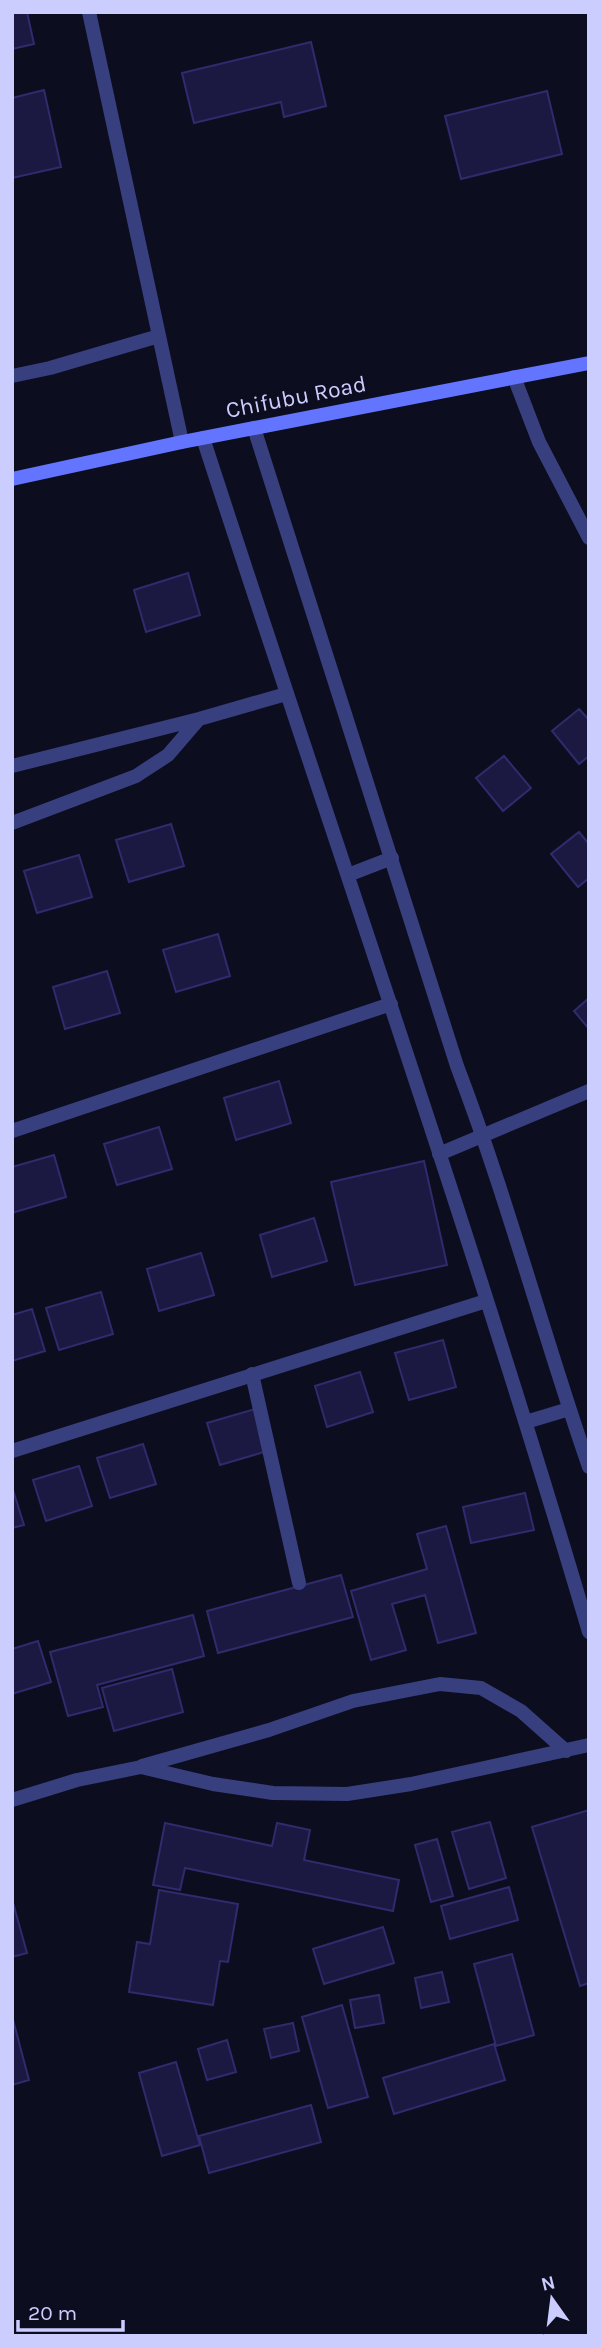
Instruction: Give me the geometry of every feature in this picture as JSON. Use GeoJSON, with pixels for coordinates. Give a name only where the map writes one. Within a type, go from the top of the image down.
{"type":"FeatureCollection","features":[{"type":"Feature","properties":{"kind":"main road","name":"Chifubu Road"},"geometry":{"type":"LineString","coordinates":[[12,479],[182,442],[589,363]]}},
{"type":"Feature","properties":{"kind":"street"},"geometry":{"type":"LineString","coordinates":[[89,12],[182,442]]}},
{"type":"Feature","properties":{"kind":"street"},"geometry":{"type":"LineString","coordinates":[[12,376],[50,368],[159,336]]}},
{"type":"Feature","properties":{"kind":"street"},"geometry":{"type":"LineString","coordinates":[[514,377],[540,442],[589,538]]}},
{"type":"Feature","properties":{"kind":"street"},"geometry":{"type":"LineString","coordinates":[[254,428],[457,1066],[484,1135],[589,1467]]}},
{"type":"Feature","properties":{"kind":"street"},"geometry":{"type":"LineString","coordinates":[[203,438],[391,1004],[526,1422],[589,1632]]}},
{"type":"Feature","properties":{"kind":"street"},"geometry":{"type":"LineString","coordinates":[[12,766],[286,694]]}},
{"type":"Feature","properties":{"kind":"street"},"geometry":{"type":"LineString","coordinates":[[12,823],[136,776],[168,755],[199,719]]}},
{"type":"Feature","properties":{"kind":"street"},"geometry":{"type":"LineString","coordinates":[[348,875],[392,859]]}},
{"type":"Feature","properties":{"kind":"street"},"geometry":{"type":"LineString","coordinates":[[12,1131],[391,1004]]}},
{"type":"Feature","properties":{"kind":"street"},"geometry":{"type":"LineString","coordinates":[[439,1154],[589,1091]]}},
{"type":"Feature","properties":{"kind":"street"},"geometry":{"type":"LineString","coordinates":[[12,1451],[486,1301]]}},
{"type":"Feature","properties":{"kind":"street"},"geometry":{"type":"LineString","coordinates":[[252,1374],[299,1583]]}},
{"type":"Feature","properties":{"kind":"street"},"geometry":{"type":"LineString","coordinates":[[526,1422],[569,1409]]}},
{"type":"Feature","properties":{"kind":"street"},"geometry":{"type":"LineString","coordinates":[[12,1800],[77,1780],[141,1767],[269,1730],[353,1701],[440,1684],[481,1688],[521,1711],[566,1751]]}},
{"type":"Feature","properties":{"kind":"street"},"geometry":{"type":"LineString","coordinates":[[141,1767],[213,1784],[273,1793],[347,1794],[411,1784],[589,1745]]}},
{"type":"Feature","properties":{"kind":"building"},"geometry":{"type":"Polygon","coordinates":[[[12,12],[27,12],[34,44],[12,49],[12,12]]]}},
{"type":"Feature","properties":{"kind":"building"},"geometry":{"type":"Polygon","coordinates":[[[311,42],[326,106],[284,117],[281,102],[194,123],[182,73],[311,42]]]}},
{"type":"Feature","properties":{"kind":"building"},"geometry":{"type":"Polygon","coordinates":[[[44,90],[61,167],[12,178],[12,98],[44,90]]]}},
{"type":"Feature","properties":{"kind":"building"},"geometry":{"type":"Polygon","coordinates":[[[547,91],[562,154],[461,179],[445,116],[547,91]]]}},
{"type":"Feature","properties":{"kind":"building"},"geometry":{"type":"Polygon","coordinates":[[[188,573],[200,615],[146,632],[134,590],[188,573]]]}},
{"type":"Feature","properties":{"kind":"building"},"geometry":{"type":"Polygon","coordinates":[[[579,709],[589,720],[589,756],[579,764],[552,731],[579,709]]]}},
{"type":"Feature","properties":{"kind":"building"},"geometry":{"type":"Polygon","coordinates":[[[504,756],[531,788],[503,811],[476,778],[504,756]]]}},
{"type":"Feature","properties":{"kind":"building"},"geometry":{"type":"Polygon","coordinates":[[[171,824],[184,866],[129,882],[116,840],[171,824]]]}},
{"type":"Feature","properties":{"kind":"building"},"geometry":{"type":"Polygon","coordinates":[[[579,832],[589,844],[589,878],[578,887],[551,854],[579,832]]]}},
{"type":"Feature","properties":{"kind":"building"},"geometry":{"type":"Polygon","coordinates":[[[79,855],[92,897],[37,913],[24,871],[79,855]]]}},
{"type":"Feature","properties":{"kind":"building"},"geometry":{"type":"Polygon","coordinates":[[[218,934],[230,976],[176,992],[163,950],[218,934]]]}},
{"type":"Feature","properties":{"kind":"building"},"geometry":{"type":"Polygon","coordinates":[[[107,971],[120,1013],[65,1029],[53,987],[107,971]]]}},
{"type":"Feature","properties":{"kind":"building"},"geometry":{"type":"Polygon","coordinates":[[[589,998],[589,1029],[574,1011],[589,998]]]}},
{"type":"Feature","properties":{"kind":"building"},"geometry":{"type":"Polygon","coordinates":[[[279,1081],[291,1123],[236,1140],[224,1098],[279,1081]]]}},
{"type":"Feature","properties":{"kind":"building"},"geometry":{"type":"Polygon","coordinates":[[[159,1127],[172,1169],[117,1185],[104,1144],[159,1127]]]}},
{"type":"Feature","properties":{"kind":"building"},"geometry":{"type":"Polygon","coordinates":[[[54,1155],[66,1197],[12,1213],[12,1167],[54,1155]]]}},
{"type":"Feature","properties":{"kind":"building"},"geometry":{"type":"Polygon","coordinates":[[[424,1161],[447,1265],[355,1285],[331,1182],[424,1161]]]}},
{"type":"Feature","properties":{"kind":"building"},"geometry":{"type":"Polygon","coordinates":[[[314,1218],[327,1261],[272,1277],[260,1235],[314,1218]]]}},
{"type":"Feature","properties":{"kind":"building"},"geometry":{"type":"Polygon","coordinates":[[[201,1253],[214,1295],[159,1311],[147,1269],[201,1253]]]}},
{"type":"Feature","properties":{"kind":"building"},"geometry":{"type":"Polygon","coordinates":[[[101,1292],[113,1334],[59,1350],[46,1308],[101,1292]]]}},
{"type":"Feature","properties":{"kind":"building"},"geometry":{"type":"Polygon","coordinates":[[[32,1309],[45,1351],[12,1361],[12,1315],[32,1309]]]}},
{"type":"Feature","properties":{"kind":"building"},"geometry":{"type":"Polygon","coordinates":[[[443,1340],[456,1387],[409,1400],[395,1353],[443,1340]]]}},
{"type":"Feature","properties":{"kind":"building"},"geometry":{"type":"Polygon","coordinates":[[[360,1372],[373,1412],[327,1427],[315,1386],[360,1372]]]}},
{"type":"Feature","properties":{"kind":"building"},"geometry":{"type":"Polygon","coordinates":[[[262,1407],[274,1449],[220,1465],[207,1423],[262,1407]]]}},
{"type":"Feature","properties":{"kind":"building"},"geometry":{"type":"Polygon","coordinates":[[[143,1444],[156,1484],[110,1498],[97,1458],[143,1444]]]}},
{"type":"Feature","properties":{"kind":"building"},"geometry":{"type":"Polygon","coordinates":[[[79,1466],[92,1506],[46,1521],[33,1480],[79,1466]]]}},
{"type":"Feature","properties":{"kind":"building"},"geometry":{"type":"Polygon","coordinates":[[[12,1487],[24,1525],[12,1528],[12,1487]]]}},
{"type":"Feature","properties":{"kind":"building"},"geometry":{"type":"Polygon","coordinates":[[[525,1493],[534,1530],[471,1543],[463,1507],[525,1493]]]}},
{"type":"Feature","properties":{"kind":"building"},"geometry":{"type":"Polygon","coordinates":[[[446,1526],[476,1633],[438,1643],[425,1595],[392,1604],[406,1650],[371,1660],[351,1591],[427,1569],[417,1534],[446,1526]]]}},
{"type":"Feature","properties":{"kind":"building"},"geometry":{"type":"Polygon","coordinates":[[[341,1575],[353,1617],[218,1653],[207,1611],[341,1575]]]}},
{"type":"Feature","properties":{"kind":"building"},"geometry":{"type":"Polygon","coordinates":[[[193,1615],[204,1656],[97,1685],[103,1707],[68,1716],[50,1652],[193,1615]]]}},
{"type":"Feature","properties":{"kind":"building"},"geometry":{"type":"Polygon","coordinates":[[[38,1641],[51,1682],[12,1694],[12,1649],[38,1641]]]}},
{"type":"Feature","properties":{"kind":"building"},"geometry":{"type":"Polygon","coordinates":[[[172,1669],[183,1712],[114,1731],[102,1688],[172,1669]]]}},
{"type":"Feature","properties":{"kind":"building"},"geometry":{"type":"Polygon","coordinates":[[[589,1810],[589,1983],[580,1986],[532,1827],[589,1810]]]}},
{"type":"Feature","properties":{"kind":"building"},"geometry":{"type":"Polygon","coordinates":[[[490,1822],[506,1878],[469,1889],[452,1832],[490,1822]]]}},
{"type":"Feature","properties":{"kind":"building"},"geometry":{"type":"Polygon","coordinates":[[[165,1823],[272,1846],[277,1823],[310,1830],[304,1860],[399,1880],[393,1911],[185,1868],[180,1890],[153,1885],[165,1823]]]}},
{"type":"Feature","properties":{"kind":"building"},"geometry":{"type":"Polygon","coordinates":[[[437,1839],[453,1896],[431,1902],[415,1845],[437,1839]]]}},
{"type":"Feature","properties":{"kind":"building"},"geometry":{"type":"Polygon","coordinates":[[[509,1887],[518,1920],[450,1939],[441,1906],[509,1887]]]}},
{"type":"Feature","properties":{"kind":"building"},"geometry":{"type":"Polygon","coordinates":[[[159,1890],[238,1904],[228,1962],[220,1961],[213,2005],[129,1992],[137,1942],[150,1944],[159,1890]]]}},
{"type":"Feature","properties":{"kind":"building"},"geometry":{"type":"Polygon","coordinates":[[[12,1899],[27,1953],[12,1957],[12,1899]]]}},
{"type":"Feature","properties":{"kind":"building"},"geometry":{"type":"Polygon","coordinates":[[[383,1927],[394,1963],[324,1984],[313,1949],[383,1927]]]}},
{"type":"Feature","properties":{"kind":"building"},"geometry":{"type":"Polygon","coordinates":[[[512,1954],[534,2035],[496,2046],[474,1964],[512,1954]]]}},
{"type":"Feature","properties":{"kind":"building"},"geometry":{"type":"Polygon","coordinates":[[[442,1972],[449,2002],[421,2008],[415,1978],[442,1972]]]}},
{"type":"Feature","properties":{"kind":"building"},"geometry":{"type":"Polygon","coordinates":[[[379,1995],[384,2023],[355,2028],[350,2000],[379,1995]]]}},
{"type":"Feature","properties":{"kind":"building"},"geometry":{"type":"Polygon","coordinates":[[[342,2005],[368,2097],[328,2108],[302,2017],[342,2005]]]}},
{"type":"Feature","properties":{"kind":"building"},"geometry":{"type":"Polygon","coordinates":[[[12,2016],[29,2080],[12,2085],[12,2016]]]}},
{"type":"Feature","properties":{"kind":"building"},"geometry":{"type":"Polygon","coordinates":[[[293,2023],[299,2051],[271,2058],[264,2029],[293,2023]]]}},
{"type":"Feature","properties":{"kind":"building"},"geometry":{"type":"Polygon","coordinates":[[[227,2040],[236,2072],[207,2080],[198,2049],[227,2040]]]}},
{"type":"Feature","properties":{"kind":"building"},"geometry":{"type":"Polygon","coordinates":[[[494,2044],[505,2080],[394,2114],[383,2078],[494,2044]]]}},
{"type":"Feature","properties":{"kind":"building"},"geometry":{"type":"Polygon","coordinates":[[[176,2062],[200,2145],[162,2156],[139,2073],[176,2062]]]}},
{"type":"Feature","properties":{"kind":"building"},"geometry":{"type":"Polygon","coordinates":[[[311,2105],[321,2142],[209,2173],[199,2136],[311,2105]]]}}]}
